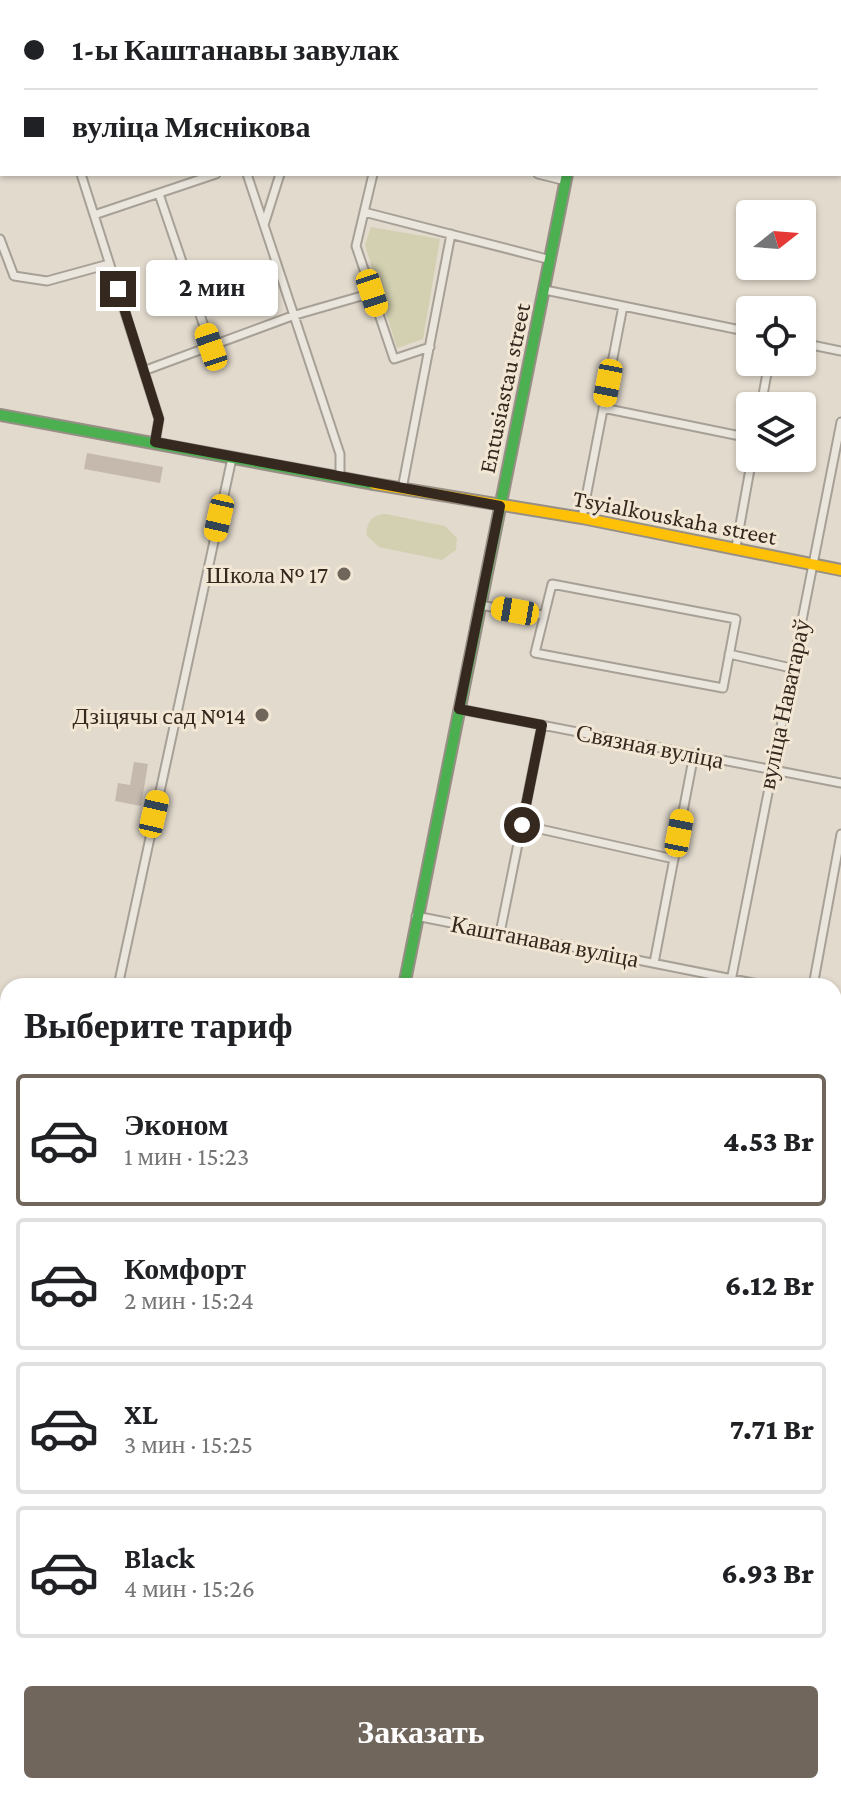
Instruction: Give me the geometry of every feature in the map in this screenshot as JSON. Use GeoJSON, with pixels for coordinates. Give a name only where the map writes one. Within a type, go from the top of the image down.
{"type":"FeatureCollection","features":[{"type":"Feature","properties":{"kind":"main road","name":"Entusiastau street"},"geometry":{"type":"LineString","coordinates":[[405,978],[567,178]]}},
{"type":"Feature","properties":{"kind":"main road","name":"Tsyialkouskaha street"},"geometry":{"type":"LineString","coordinates":[[0,415],[402,489],[582,518],[841,570]]}},
{"type":"Feature","properties":{"kind":"street"},"geometry":{"type":"LineString","coordinates":[[82,176],[145,367],[159,419],[155,442]]}},
{"type":"Feature","properties":{"kind":"street"},"geometry":{"type":"LineString","coordinates":[[94,215],[210,176]]}},
{"type":"Feature","properties":{"kind":"street"},"geometry":{"type":"LineString","coordinates":[[248,176],[340,454],[340,478]]}},
{"type":"Feature","properties":{"kind":"street"},"geometry":{"type":"LineString","coordinates":[[264,227],[279,176]]}},
{"type":"Feature","properties":{"kind":"street"},"geometry":{"type":"LineString","coordinates":[[373,176],[356,246],[394,359],[430,347]]}},
{"type":"Feature","properties":{"kind":"street"},"geometry":{"type":"LineString","coordinates":[[159,194],[211,347]]}},
{"type":"Feature","properties":{"kind":"street"},"geometry":{"type":"LineString","coordinates":[[364,212],[551,260]]}},
{"type":"Feature","properties":{"kind":"street"},"geometry":{"type":"LineString","coordinates":[[402,489],[451,234]]}},
{"type":"Feature","properties":{"kind":"street"},"geometry":{"type":"LineString","coordinates":[[0,239],[14,276],[47,281],[109,264]]}},
{"type":"Feature","properties":{"kind":"street"},"geometry":{"type":"LineString","coordinates":[[545,290],[736,329]]}},
{"type":"Feature","properties":{"kind":"street"},"geometry":{"type":"LineString","coordinates":[[145,367],[211,347],[292,316],[372,293]]}},
{"type":"Feature","properties":{"kind":"street"},"geometry":{"type":"LineString","coordinates":[[582,518],[623,306]]}},
{"type":"Feature","properties":{"kind":"street"},"geometry":{"type":"LineString","coordinates":[[816,346],[841,351]]}},
{"type":"Feature","properties":{"kind":"street"},"geometry":{"type":"LineString","coordinates":[[603,408],[736,435]]}},
{"type":"Feature","properties":{"kind":"street","name":"вуліца Наватараў"},"geometry":{"type":"LineString","coordinates":[[731,978],[841,422]]}},
{"type":"Feature","properties":{"kind":"street"},"geometry":{"type":"LineString","coordinates":[[120,978],[232,458]]}},
{"type":"Feature","properties":{"kind":"street"},"geometry":{"type":"LineString","coordinates":[[736,547],[749,472]]}},
{"type":"Feature","properties":{"kind":"street"},"geometry":{"type":"LineString","coordinates":[[552,584],[736,619],[723,688],[535,653],[542,615],[552,584]]}},
{"type":"Feature","properties":{"kind":"street"},"geometry":{"type":"LineString","coordinates":[[479,605],[542,615]]}},
{"type":"Feature","properties":{"kind":"street"},"geometry":{"type":"LineString","coordinates":[[729,654],[791,668]]}},
{"type":"Feature","properties":{"kind":"street","name":"Связная вуліца"},"geometry":{"type":"LineString","coordinates":[[459,709],[841,783]]}},
{"type":"Feature","properties":{"kind":"street"},"geometry":{"type":"LineString","coordinates":[[500,933],[542,725]]}},
{"type":"Feature","properties":{"kind":"street"},"geometry":{"type":"LineString","coordinates":[[654,963],[694,754]]}},
{"type":"Feature","properties":{"kind":"street"},"geometry":{"type":"LineString","coordinates":[[522,825],[674,859]]}},
{"type":"Feature","properties":{"kind":"street"},"geometry":{"type":"LineString","coordinates":[[814,978],[841,834]]}},
{"type":"Feature","properties":{"kind":"street"},"geometry":{"type":"LineString","coordinates":[[831,888],[841,890]]}},
{"type":"Feature","properties":{"kind":"street","name":"Каштанавая вуліца"},"geometry":{"type":"LineString","coordinates":[[416,916],[654,963],[714,978]]}},
{"type":"Feature","properties":{"kind":"shaded area"},"geometry":{"type":"Polygon","coordinates":[[[371,227],[440,239],[423,339],[397,348],[365,245],[371,227]]]}},
{"type":"Feature","properties":{"kind":"shaded area"},"geometry":{"type":"Polygon","coordinates":[[[386,514],[445,526],[457,538],[456,550],[442,560],[379,547],[367,536],[367,527],[374,518],[386,514]]]}},
{"type":"Feature","properties":{"kind":"building"},"geometry":{"type":"Polygon","coordinates":[[[87,453],[163,467],[160,483],[84,469],[87,453]]]}},
{"type":"Feature","properties":{"kind":"building"},"geometry":{"type":"Polygon","coordinates":[[[134,762],[148,764],[141,806],[115,801],[118,783],[130,785],[134,762]]]}},
{"type":"Feature","properties":{"kind":"traffic: fast"},"geometry":{"type":"LineString","coordinates":[[406,978],[567,176]]}},
{"type":"Feature","properties":{"kind":"traffic: fast"},"geometry":{"type":"LineString","coordinates":[[0,415],[374,484]]}},
{"type":"Feature","properties":{"kind":"traffic: slow"},"geometry":{"type":"LineString","coordinates":[[374,484],[582,518],[841,570]]}},
{"type":"Feature","properties":{"kind":"place","name":"Школа № 17"},"geometry":{"type":"Point","coordinates":[344,574]}},
{"type":"Feature","properties":{"kind":"place","name":"Дзіцячы сад №14"},"geometry":{"type":"Point","coordinates":[262,715]}},
{"type":"Feature","properties":{"kind":"route"},"geometry":{"type":"LineString","coordinates":[[118,289],[159,419],[155,442],[500,506],[459,709],[542,725],[522,825]]}}]}
